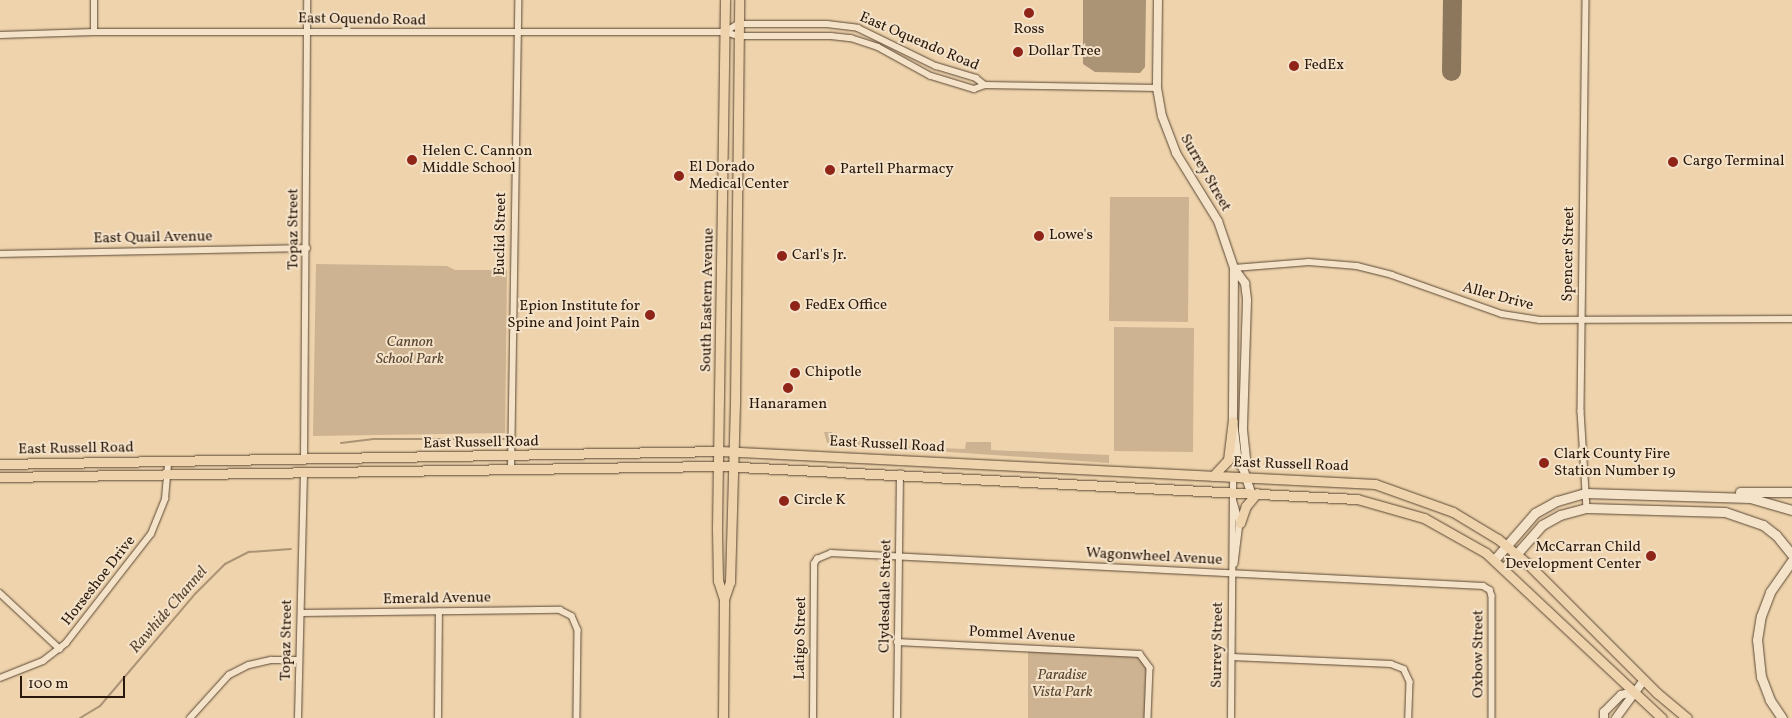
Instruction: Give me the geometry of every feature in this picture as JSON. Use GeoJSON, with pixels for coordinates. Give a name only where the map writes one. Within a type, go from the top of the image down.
{"type":"FeatureCollection","features":[{"type":"Feature","properties":{"kind":"main road","name":"South Eastern Avenue"},"geometry":{"type":"LineString","coordinates":[[723,718],[724,599],[718,581],[725,0]]}},
{"type":"Feature","properties":{"kind":"main road","name":"South Eastern Avenue"},"geometry":{"type":"LineString","coordinates":[[724,599],[730,582],[737,232],[739,0]]}},
{"type":"Feature","properties":{"kind":"main road"},"geometry":{"type":"LineString","coordinates":[[723,235],[737,232]]}},
{"type":"Feature","properties":{"kind":"main road"},"geometry":{"type":"LineString","coordinates":[[1213,476],[1228,460],[1234,421]]}},
{"type":"Feature","properties":{"kind":"main road","name":"East Russell Road"},"geometry":{"type":"LineString","coordinates":[[0,464],[720,451],[1246,478],[1351,481],[1397,490],[1454,512],[1506,545],[1644,680],[1687,718]]}},
{"type":"Feature","properties":{"kind":"main road"},"geometry":{"type":"LineString","coordinates":[[541,468],[542,455]]}},
{"type":"Feature","properties":{"kind":"main road"},"geometry":{"type":"LineString","coordinates":[[222,473],[233,469],[288,467],[304,459]]}},
{"type":"Feature","properties":{"kind":"main road"},"geometry":{"type":"LineString","coordinates":[[979,478],[980,464]]}},
{"type":"Feature","properties":{"kind":"main road","name":"East Russell Road"},"geometry":{"type":"LineString","coordinates":[[0,477],[731,466],[1339,497],[1392,507],[1448,529],[1495,559],[1632,692],[1662,718]]}},
{"type":"Feature","properties":{"kind":"main road"},"geometry":{"type":"LineString","coordinates":[[1710,495],[1745,491],[1792,492]]}},
{"type":"Feature","properties":{"kind":"main road"},"geometry":{"type":"LineString","coordinates":[[1240,523],[1246,506],[1254,493]]}},
{"type":"Feature","properties":{"kind":"main road"},"geometry":{"type":"LineString","coordinates":[[1495,559],[1535,513],[1557,501],[1585,493],[1710,495],[1760,499],[1792,510]]}},
{"type":"Feature","properties":{"kind":"main road"},"geometry":{"type":"LineString","coordinates":[[1505,567],[1542,525],[1560,515],[1587,508],[1725,512],[1763,526],[1776,535],[1792,554]]}},
{"type":"Feature","properties":{"kind":"main road"},"geometry":{"type":"LineString","coordinates":[[1782,718],[1770,700],[1761,677],[1757,640],[1760,616],[1778,578],[1792,561]]}},
{"type":"Feature","properties":{"kind":"street"},"geometry":{"type":"LineString","coordinates":[[94,0],[94,32]]}},
{"type":"Feature","properties":{"kind":"street","name":"Topaz Street"},"geometry":{"type":"LineString","coordinates":[[304,459],[307,0]]}},
{"type":"Feature","properties":{"kind":"street","name":"Euclid Street"},"geometry":{"type":"LineString","coordinates":[[511,469],[518,0]]}},
{"type":"Feature","properties":{"kind":"street","name":"Surrey Street"},"geometry":{"type":"LineString","coordinates":[[1158,0],[1156,88],[1162,116],[1173,146],[1218,221],[1234,268],[1245,283],[1247,300],[1244,405],[1246,461],[1243,468]]}},
{"type":"Feature","properties":{"kind":"street","name":"Spencer Street"},"geometry":{"type":"LineString","coordinates":[[1586,0],[1582,320],[1585,493],[1587,508]]}},
{"type":"Feature","properties":{"kind":"street","name":"East Oquendo Road"},"geometry":{"type":"LineString","coordinates":[[724,32],[738,24],[827,24],[858,28],[936,66],[976,78],[985,85]]}},
{"type":"Feature","properties":{"kind":"street","name":"East Oquendo Road"},"geometry":{"type":"LineString","coordinates":[[0,35],[94,32],[307,31],[518,34],[724,32],[738,36],[851,38],[878,47],[950,83],[974,89],[985,85],[1156,88]]}},
{"type":"Feature","properties":{"kind":"street","name":"East Quail Avenue"},"geometry":{"type":"LineString","coordinates":[[0,254],[306,248]]}},
{"type":"Feature","properties":{"kind":"street","name":"Aller Drive"},"geometry":{"type":"LineString","coordinates":[[1234,268],[1300,262],[1357,266],[1392,275],[1502,314],[1540,320],[1792,320]]}},
{"type":"Feature","properties":{"kind":"street","name":"Surrey Street"},"geometry":{"type":"LineString","coordinates":[[1234,268],[1234,421],[1238,463],[1243,468],[1254,493]]}},
{"type":"Feature","properties":{"kind":"street"},"geometry":{"type":"LineString","coordinates":[[1235,361],[1242,368],[1244,405]]}},
{"type":"Feature","properties":{"kind":"street","name":"Horseshoe Drive"},"geometry":{"type":"LineString","coordinates":[[0,678],[35,665],[60,648],[152,534],[165,499],[168,461]]}},
{"type":"Feature","properties":{"kind":"street","name":"Topaz Street"},"geometry":{"type":"LineString","coordinates":[[298,718],[304,472]]}},
{"type":"Feature","properties":{"kind":"street","name":"Clydesdale Street"},"geometry":{"type":"LineString","coordinates":[[897,718],[900,474]]}},
{"type":"Feature","properties":{"kind":"street","name":"Surrey Street"},"geometry":{"type":"LineString","coordinates":[[1231,718],[1233,477]]}},
{"type":"Feature","properties":{"kind":"street","name":"Surrey Street"},"geometry":{"type":"LineString","coordinates":[[1233,573],[1240,523],[1234,502]]}},
{"type":"Feature","properties":{"kind":"street","name":"Wagonwheel Avenue"},"geometry":{"type":"LineString","coordinates":[[817,559],[831,553],[898,559],[1476,585],[1490,590]]}},
{"type":"Feature","properties":{"kind":"street","name":"Latigo Street"},"geometry":{"type":"LineString","coordinates":[[812,718],[817,559]]}},
{"type":"Feature","properties":{"kind":"street","name":"Oxbow Street"},"geometry":{"type":"LineString","coordinates":[[1490,590],[1492,718]]}},
{"type":"Feature","properties":{"kind":"street"},"geometry":{"type":"LineString","coordinates":[[0,593],[60,648]]}},
{"type":"Feature","properties":{"kind":"street","name":"Emerald Avenue"},"geometry":{"type":"LineString","coordinates":[[301,613],[560,610],[572,616],[578,630],[577,718]]}},
{"type":"Feature","properties":{"kind":"street"},"geometry":{"type":"LineString","coordinates":[[438,718],[439,612]]}},
{"type":"Feature","properties":{"kind":"street","name":"Pommel Avenue"},"geometry":{"type":"LineString","coordinates":[[897,642],[1136,654],[1145,658],[1150,668],[1148,718]]}},
{"type":"Feature","properties":{"kind":"street"},"geometry":{"type":"LineString","coordinates":[[1232,657],[1391,664],[1404,669],[1410,682],[1409,718]]}},
{"type":"Feature","properties":{"kind":"street"},"geometry":{"type":"LineString","coordinates":[[190,718],[229,675],[249,665],[271,660],[300,660]]}},
{"type":"Feature","properties":{"kind":"street"},"geometry":{"type":"LineString","coordinates":[[1616,718],[1630,703],[1632,692],[1644,680]]}},
{"type":"Feature","properties":{"kind":"street"},"geometry":{"type":"LineString","coordinates":[[1604,718],[1604,712],[1620,694],[1632,692]]}},
{"type":"Feature","properties":{"kind":"green space"},"geometry":{"type":"Polygon","coordinates":[[[1110,197],[1189,197],[1188,322],[1109,321],[1110,197]]]}},
{"type":"Feature","properties":{"kind":"green space","name":"Cannon School Park"},"geometry":{"type":"Polygon","coordinates":[[[316,264],[447,266],[455,270],[507,270],[505,433],[313,436],[316,264]]]}},
{"type":"Feature","properties":{"kind":"green space"},"geometry":{"type":"Polygon","coordinates":[[[1114,327],[1194,328],[1193,452],[1114,451],[1114,327]]]}},
{"type":"Feature","properties":{"kind":"green space"},"geometry":{"type":"Polygon","coordinates":[[[824,432],[832,432],[832,438],[913,447],[965,449],[966,442],[991,442],[991,450],[1109,455],[1109,463],[835,444],[827,443],[824,432]]]}},
{"type":"Feature","properties":{"kind":"green space","name":"Paradise Vista Park"},"geometry":{"type":"Polygon","coordinates":[[[1028,647],[1139,654],[1147,661],[1146,718],[1028,718],[1028,647]]]}},
{"type":"Feature","properties":{"kind":"shaded area"},"geometry":{"type":"Polygon","coordinates":[[[1083,0],[1146,0],[1145,67],[1140,73],[1095,72],[1083,64],[1083,0]]]}},
{"type":"Feature","properties":{"kind":"waterway","name":"Rawhide Channel"},"geometry":{"type":"LineString","coordinates":[[341,443],[372,439],[504,439]]}},
{"type":"Feature","properties":{"kind":"waterway","name":"Rawhide Channel"},"geometry":{"type":"LineString","coordinates":[[80,718],[100,706],[196,593],[225,564],[249,552],[291,549]]}},
{"type":"Feature","properties":{"kind":"taxiway"},"geometry":{"type":"LineString","coordinates":[[1451,71],[1452,0]]}},
{"type":"Feature","properties":{"kind":"place","name":"Ross"},"geometry":{"type":"Point","coordinates":[1029,13]}},
{"type":"Feature","properties":{"kind":"place","name":"Dollar Tree"},"geometry":{"type":"Point","coordinates":[1018,52]}},
{"type":"Feature","properties":{"kind":"place","name":"FedEx"},"geometry":{"type":"Point","coordinates":[1294,66]}},
{"type":"Feature","properties":{"kind":"place","name":"Helen C. Cannon Middle School"},"geometry":{"type":"Point","coordinates":[412,160]}},
{"type":"Feature","properties":{"kind":"place","name":"Cargo Terminal"},"geometry":{"type":"Point","coordinates":[1673,162]}},
{"type":"Feature","properties":{"kind":"place","name":"Partell Pharmacy"},"geometry":{"type":"Point","coordinates":[830,170]}},
{"type":"Feature","properties":{"kind":"place","name":"El Dorado Medical Center"},"geometry":{"type":"Point","coordinates":[679,176]}},
{"type":"Feature","properties":{"kind":"place","name":"Lowe's"},"geometry":{"type":"Point","coordinates":[1039,236]}},
{"type":"Feature","properties":{"kind":"place","name":"Carl's Jr."},"geometry":{"type":"Point","coordinates":[782,256]}},
{"type":"Feature","properties":{"kind":"place","name":"FedEx Office"},"geometry":{"type":"Point","coordinates":[795,306]}},
{"type":"Feature","properties":{"kind":"place","name":"Epion Institute for Spine and Joint Pain"},"geometry":{"type":"Point","coordinates":[650,315]}},
{"type":"Feature","properties":{"kind":"place","name":"Chipotle"},"geometry":{"type":"Point","coordinates":[795,373]}},
{"type":"Feature","properties":{"kind":"place","name":"Hanaramen"},"geometry":{"type":"Point","coordinates":[788,388]}},
{"type":"Feature","properties":{"kind":"place","name":"Clark County Fire Station Number 19"},"geometry":{"type":"Point","coordinates":[1544,463]}},
{"type":"Feature","properties":{"kind":"place","name":"Circle K"},"geometry":{"type":"Point","coordinates":[784,501]}},
{"type":"Feature","properties":{"kind":"place","name":"McCarran Child Development Center"},"geometry":{"type":"Point","coordinates":[1651,556]}}]}
